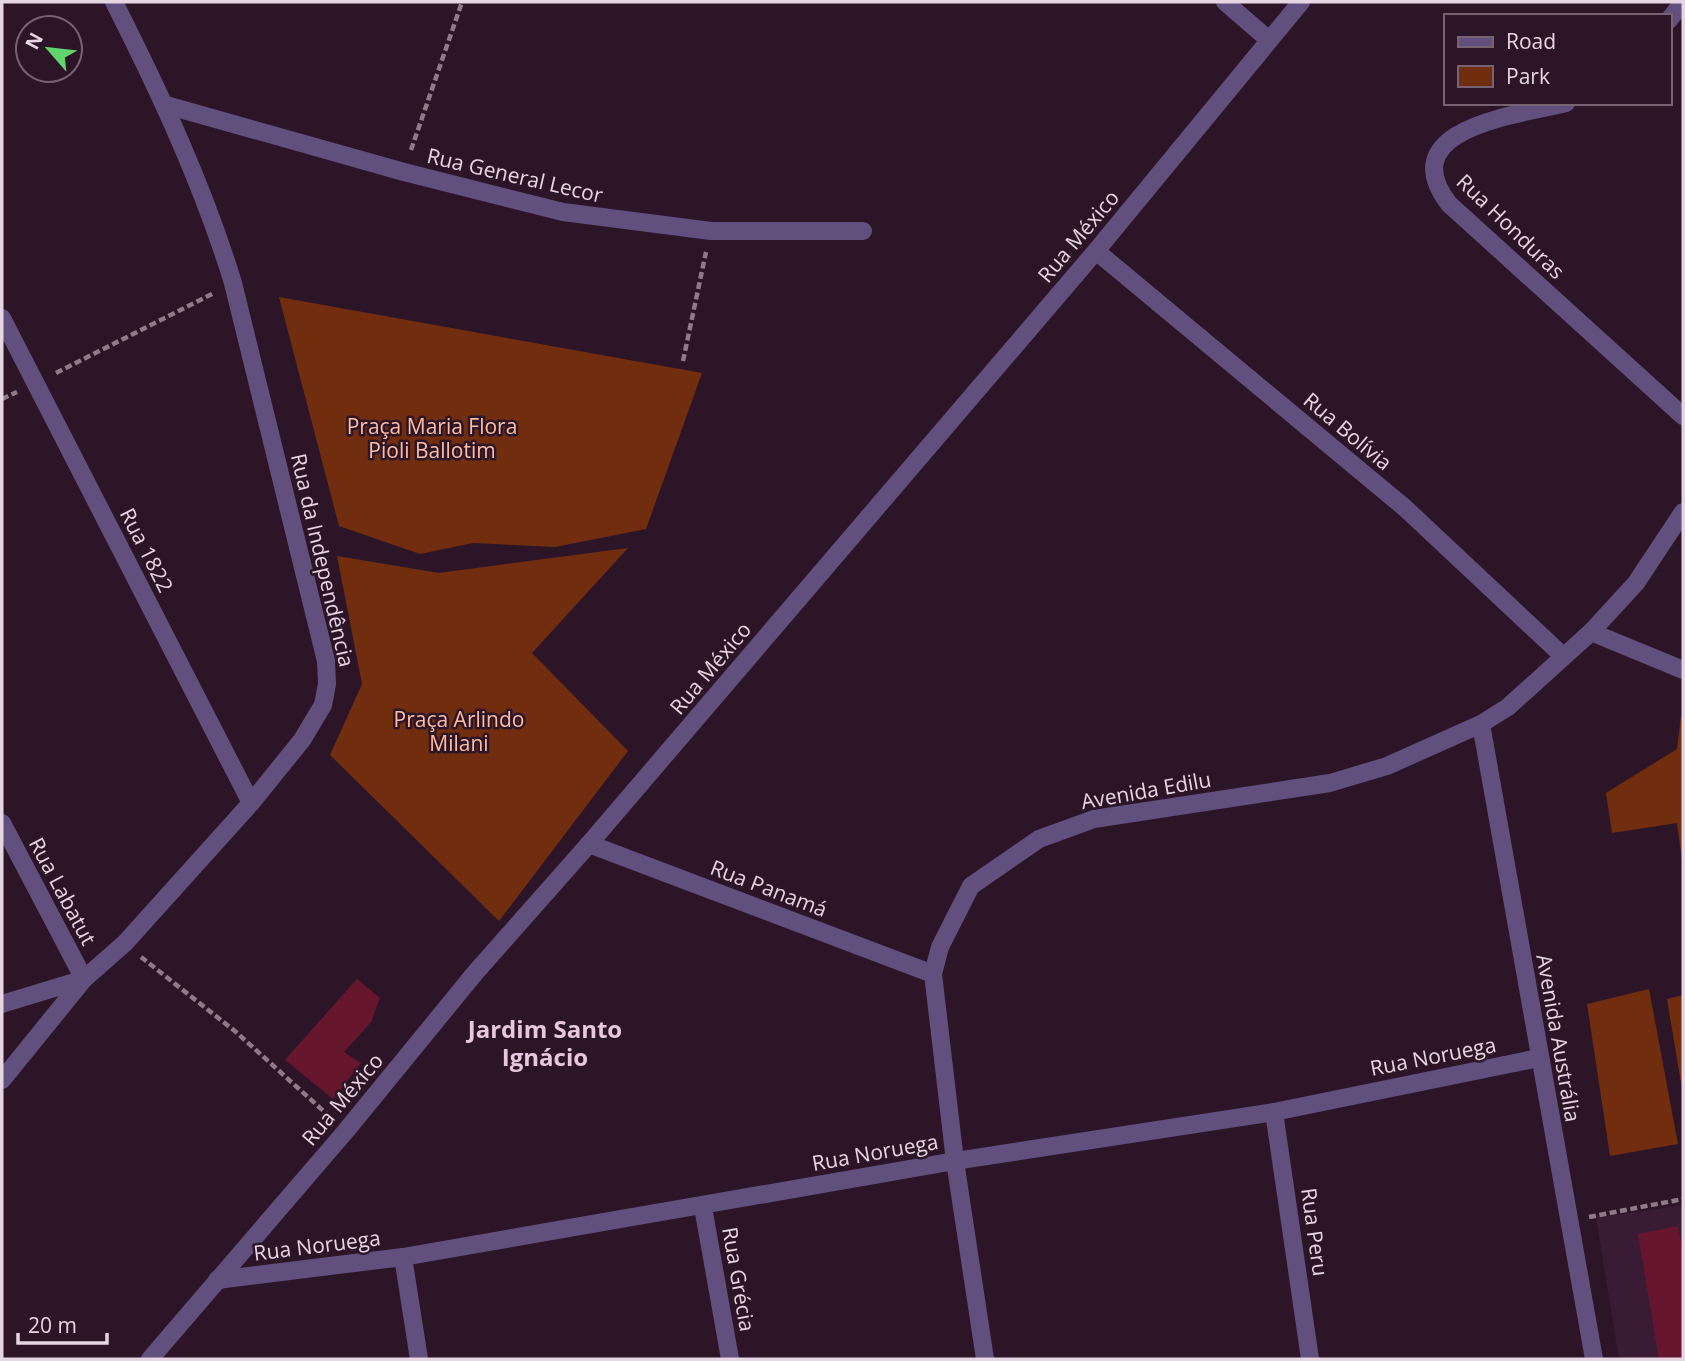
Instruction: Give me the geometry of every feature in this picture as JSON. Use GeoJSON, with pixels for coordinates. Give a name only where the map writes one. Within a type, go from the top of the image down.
{"type":"FeatureCollection","features":[{"type":"Feature","properties":{"kind":"street","name":"Rua da Independência"},"geometry":{"type":"LineString","coordinates":[[2,1080],[84,979],[125,943],[251,803],[313,726],[323,705],[327,684],[326,661],[233,284],[216,228],[166,105],[114,2]]}},
{"type":"Feature","properties":{"kind":"street"},"geometry":{"type":"LineString","coordinates":[[1225,2],[1269,40]]}},
{"type":"Feature","properties":{"kind":"street","name":"Rua México"},"geometry":{"type":"LineString","coordinates":[[150,1359],[345,1132],[475,973],[589,845],[1096,251],[1301,2]]}},
{"type":"Feature","properties":{"kind":"street"},"geometry":{"type":"LineString","coordinates":[[1671,17],[1683,2]]}},
{"type":"Feature","properties":{"kind":"street","name":"Rua General Lecor"},"geometry":{"type":"LineString","coordinates":[[166,105],[404,172],[563,212],[711,231],[863,231]]}},
{"type":"Feature","properties":{"kind":"street","name":"Rua Honduras"},"geometry":{"type":"LineString","coordinates":[[1558,105],[1491,121],[1463,131],[1447,141],[1436,156],[1434,172],[1439,190],[1449,204],[1683,416]]}},
{"type":"Feature","properties":{"kind":"street","name":"Rua Bolívia"},"geometry":{"type":"LineString","coordinates":[[1096,251],[1405,508],[1563,656]]}},
{"type":"Feature","properties":{"kind":"street","name":"Rua 1822"},"geometry":{"type":"LineString","coordinates":[[2,318],[251,803]]}},
{"type":"Feature","properties":{"kind":"street","name":"Avenida Edilu"},"geometry":{"type":"LineString","coordinates":[[985,1359],[954,1161],[933,974],[940,947],[971,886],[1039,839],[1094,819],[1330,783],[1387,766],[1481,724],[1508,707],[1591,632],[1636,583],[1683,512]]}},
{"type":"Feature","properties":{"kind":"street"},"geometry":{"type":"LineString","coordinates":[[1591,632],[1683,670]]}},
{"type":"Feature","properties":{"kind":"street","name":"Avenida Austrália"},"geometry":{"type":"LineString","coordinates":[[1481,724],[1594,1359]]}},
{"type":"Feature","properties":{"kind":"street","name":"Rua Labatut"},"geometry":{"type":"LineString","coordinates":[[2,823],[84,979]]}},
{"type":"Feature","properties":{"kind":"street","name":"Rua Panamá"},"geometry":{"type":"LineString","coordinates":[[589,845],[933,974]]}},
{"type":"Feature","properties":{"kind":"street"},"geometry":{"type":"LineString","coordinates":[[2,1004],[84,979]]}},
{"type":"Feature","properties":{"kind":"street","name":"Rua Noruega"},"geometry":{"type":"LineString","coordinates":[[217,1280],[403,1257],[703,1207],[954,1161],[1274,1112],[1539,1058]]}},
{"type":"Feature","properties":{"kind":"street","name":"Rua Peru"},"geometry":{"type":"LineString","coordinates":[[1274,1112],[1310,1359]]}},
{"type":"Feature","properties":{"kind":"street","name":"Rua Grécia"},"geometry":{"type":"LineString","coordinates":[[703,1207],[730,1359]]}},
{"type":"Feature","properties":{"kind":"street"},"geometry":{"type":"LineString","coordinates":[[403,1257],[419,1359]]}},
{"type":"Feature","properties":{"kind":"path"},"geometry":{"type":"LineString","coordinates":[[404,172],[462,2]]}},
{"type":"Feature","properties":{"kind":"path"},"geometry":{"type":"LineString","coordinates":[[683,361],[711,231]]}},
{"type":"Feature","properties":{"kind":"path"},"geometry":{"type":"LineString","coordinates":[[2,399],[233,284]]}},
{"type":"Feature","properties":{"kind":"path"},"geometry":{"type":"LineString","coordinates":[[125,943],[236,1032],[345,1132]]}},
{"type":"Feature","properties":{"kind":"path"},"geometry":{"type":"LineString","coordinates":[[1568,1221],[1683,1199]]}},
{"type":"Feature","properties":{"kind":"shaded area"},"geometry":{"type":"Polygon","coordinates":[[[1683,1205],[1683,1359],[1619,1359],[1596,1218],[1683,1205]]]}},
{"type":"Feature","properties":{"kind":"green space","name":"Praça Maria Flora Pioli Ballotim"},"geometry":{"type":"Polygon","coordinates":[[[279,297],[702,373],[646,529],[555,547],[473,543],[420,554],[339,526],[279,297]]]}},
{"type":"Feature","properties":{"kind":"green space","name":"Praça Arlindo Milani"},"geometry":{"type":"Polygon","coordinates":[[[628,548],[532,653],[628,751],[499,921],[330,755],[362,684],[337,556],[439,573],[628,548]]]}},
{"type":"Feature","properties":{"kind":"green space"},"geometry":{"type":"Polygon","coordinates":[[[1681,716],[1683,868],[1677,823],[1612,833],[1606,793],[1677,749],[1681,716]]]}},
{"type":"Feature","properties":{"kind":"green space"},"geometry":{"type":"Polygon","coordinates":[[[1649,989],[1678,1144],[1610,1156],[1587,1004],[1649,989]]]}},
{"type":"Feature","properties":{"kind":"green space"},"geometry":{"type":"Polygon","coordinates":[[[1683,995],[1683,1095],[1667,999],[1683,995]]]}},
{"type":"Feature","properties":{"kind":"building"},"geometry":{"type":"Polygon","coordinates":[[[357,979],[380,998],[371,1022],[344,1052],[361,1063],[333,1099],[285,1060],[357,979]]]}},
{"type":"Feature","properties":{"kind":"building"},"geometry":{"type":"Polygon","coordinates":[[[1678,1226],[1683,1252],[1683,1359],[1659,1359],[1638,1234],[1678,1226]]]}},
{"type":"Feature","properties":{"kind":"district","name":"Jardim Santo Ignácio"},"geometry":{"type":"Point","coordinates":[545,1042]}}]}
